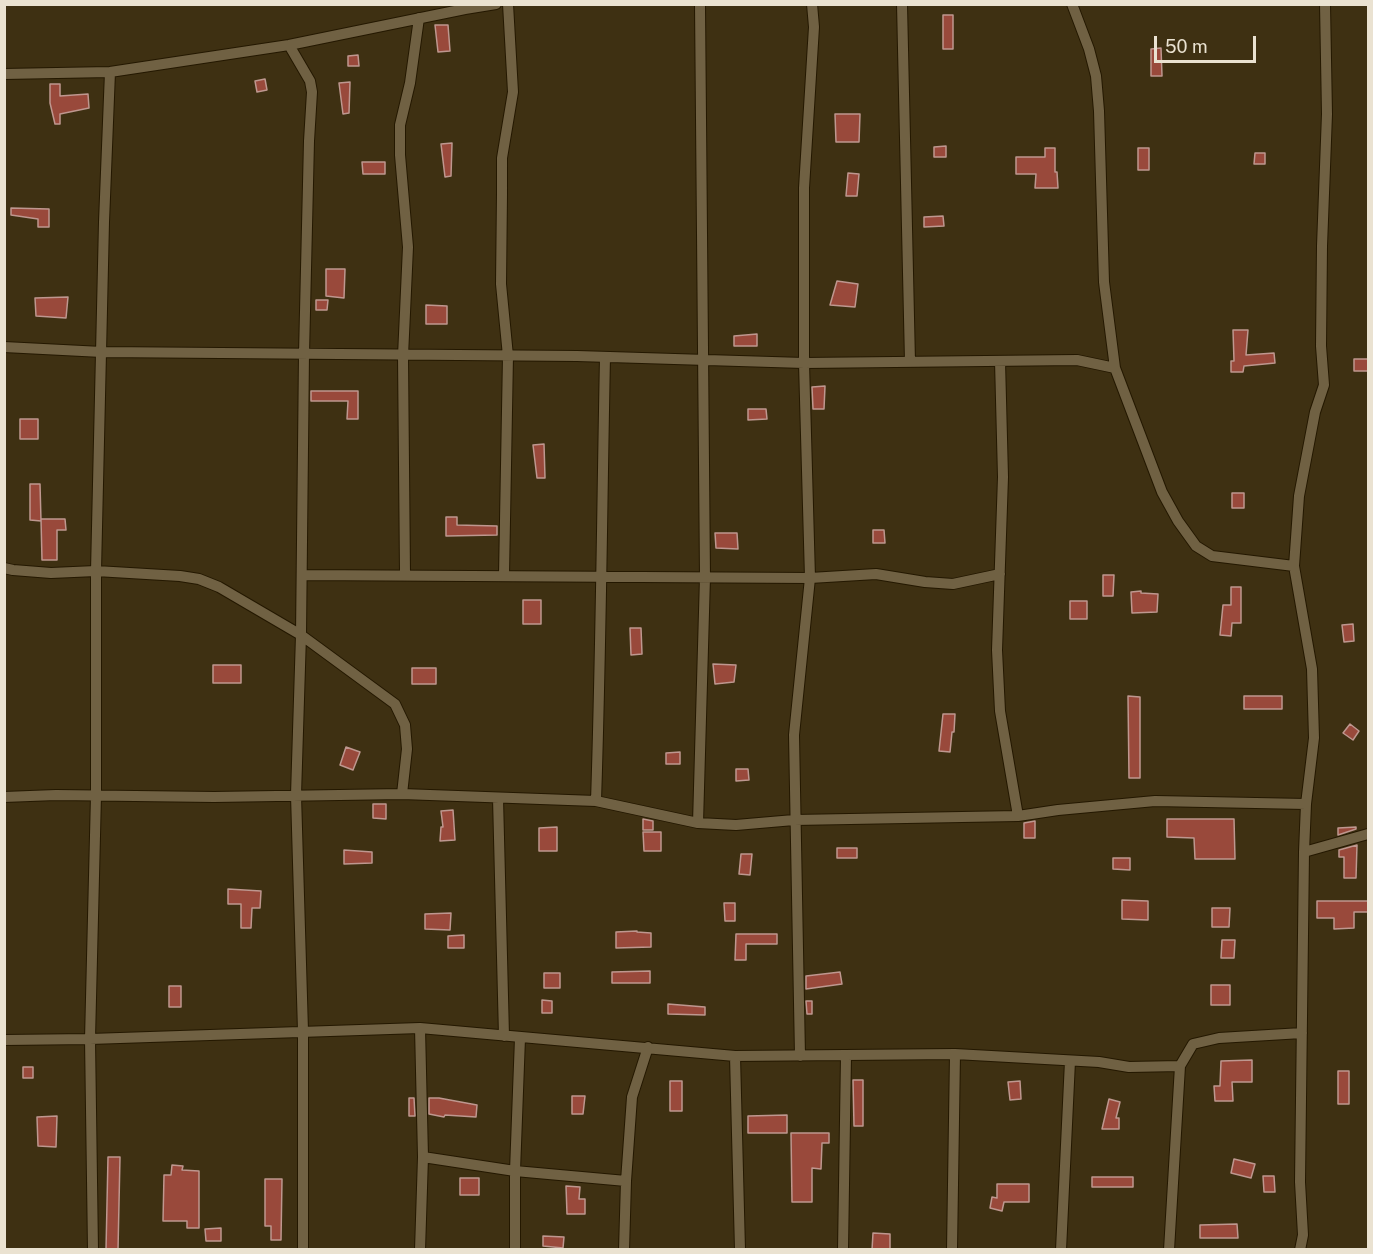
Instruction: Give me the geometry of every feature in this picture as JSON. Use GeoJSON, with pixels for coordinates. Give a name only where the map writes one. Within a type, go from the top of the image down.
{"type":"FeatureCollection","features":[{"type":"Feature","properties":{"kind":"street"},"geometry":{"type":"LineString","coordinates":[[4,74],[110,72],[289,45],[496,4]]}},
{"type":"Feature","properties":{"kind":"street"},"geometry":{"type":"LineString","coordinates":[[504,575],[508,356],[501,284],[502,158],[513,92],[508,4]]}},
{"type":"Feature","properties":{"kind":"street"},"geometry":{"type":"LineString","coordinates":[[698,823],[705,577],[700,4]]}},
{"type":"Feature","properties":{"kind":"street"},"geometry":{"type":"LineString","coordinates":[[800,1056],[794,735],[810,578],[804,363],[804,188],[814,27],[812,4]]}},
{"type":"Feature","properties":{"kind":"street"},"geometry":{"type":"LineString","coordinates":[[902,4],[910,362]]}},
{"type":"Feature","properties":{"kind":"street"},"geometry":{"type":"LineString","coordinates":[[1072,4],[1096,76],[1100,111],[1104,282],[1115,368],[1162,492],[1196,546],[1212,556],[1294,566]]}},
{"type":"Feature","properties":{"kind":"street"},"geometry":{"type":"LineString","coordinates":[[1300,1250],[1303,1235],[1300,1182],[1304,852],[1306,804],[1314,738],[1312,669],[1294,566],[1299,496],[1315,412],[1324,385],[1322,246],[1327,114],[1325,4]]}},
{"type":"Feature","properties":{"kind":"street"},"geometry":{"type":"LineString","coordinates":[[405,574],[403,356],[408,247],[400,155],[400,125],[410,83],[419,18]]}},
{"type":"Feature","properties":{"kind":"street"},"geometry":{"type":"LineString","coordinates":[[289,45],[310,81],[312,92],[304,354],[301,635],[296,795],[303,1031],[303,1250]]}},
{"type":"Feature","properties":{"kind":"street"},"geometry":{"type":"LineString","coordinates":[[93,1250],[90,1039],[96,795],[96,571],[110,72]]}},
{"type":"Feature","properties":{"kind":"street"},"geometry":{"type":"LineString","coordinates":[[4,347],[102,352],[605,357],[804,363],[1077,360],[1115,368]]}},
{"type":"Feature","properties":{"kind":"street"},"geometry":{"type":"LineString","coordinates":[[596,801],[601,657],[600,577],[605,357]]}},
{"type":"Feature","properties":{"kind":"street"},"geometry":{"type":"LineString","coordinates":[[1000,361],[1003,477],[997,650],[1000,711],[1018,816]]}},
{"type":"Feature","properties":{"kind":"street"},"geometry":{"type":"LineString","coordinates":[[4,568],[51,573],[96,571],[180,576],[199,579],[219,587],[301,635],[394,704],[405,725],[407,749],[402,794]]}},
{"type":"Feature","properties":{"kind":"street"},"geometry":{"type":"LineString","coordinates":[[302,575],[810,578],[876,574],[953,584],[1000,574]]}},
{"type":"Feature","properties":{"kind":"street"},"geometry":{"type":"LineString","coordinates":[[4,797],[402,794],[596,801],[698,823],[736,825],[794,820],[1018,816],[1155,801],[1306,804]]}},
{"type":"Feature","properties":{"kind":"street"},"geometry":{"type":"LineString","coordinates":[[498,798],[504,1036]]}},
{"type":"Feature","properties":{"kind":"street"},"geometry":{"type":"LineString","coordinates":[[1304,852],[1368,834]]}},
{"type":"Feature","properties":{"kind":"street"},"geometry":{"type":"LineString","coordinates":[[420,1028],[423,1157],[420,1250]]}},
{"type":"Feature","properties":{"kind":"street"},"geometry":{"type":"LineString","coordinates":[[4,1040],[420,1028],[735,1056],[955,1054],[1099,1062],[1130,1067],[1180,1066]]}},
{"type":"Feature","properties":{"kind":"street"},"geometry":{"type":"LineString","coordinates":[[1169,1250],[1180,1066],[1193,1044],[1219,1038],[1302,1033]]}},
{"type":"Feature","properties":{"kind":"street"},"geometry":{"type":"LineString","coordinates":[[515,1250],[515,1171],[520,1038]]}},
{"type":"Feature","properties":{"kind":"street"},"geometry":{"type":"LineString","coordinates":[[624,1250],[632,1097],[648,1047]]}},
{"type":"Feature","properties":{"kind":"street"},"geometry":{"type":"LineString","coordinates":[[952,1250],[955,1054]]}},
{"type":"Feature","properties":{"kind":"street"},"geometry":{"type":"LineString","coordinates":[[735,1056],[740,1250]]}},
{"type":"Feature","properties":{"kind":"street"},"geometry":{"type":"LineString","coordinates":[[843,1250],[846,1056]]}},
{"type":"Feature","properties":{"kind":"street"},"geometry":{"type":"LineString","coordinates":[[1061,1250],[1070,1061]]}},
{"type":"Feature","properties":{"kind":"street"},"geometry":{"type":"LineString","coordinates":[[423,1157],[515,1171],[626,1181]]}},
{"type":"Feature","properties":{"kind":"building"},"geometry":{"type":"Polygon","coordinates":[[[943,15],[953,15],[953,49],[943,49],[943,15]]]}},
{"type":"Feature","properties":{"kind":"building"},"geometry":{"type":"Polygon","coordinates":[[[435,25],[448,25],[450,51],[438,52],[435,25]]]}},
{"type":"Feature","properties":{"kind":"building"},"geometry":{"type":"Polygon","coordinates":[[[1161,48],[1162,76],[1151,76],[1151,49],[1161,48]]]}},
{"type":"Feature","properties":{"kind":"building"},"geometry":{"type":"Polygon","coordinates":[[[358,55],[359,66],[348,66],[348,56],[358,55]]]}},
{"type":"Feature","properties":{"kind":"building"},"geometry":{"type":"Polygon","coordinates":[[[265,79],[267,90],[257,92],[255,81],[265,79]]]}},
{"type":"Feature","properties":{"kind":"building"},"geometry":{"type":"Polygon","coordinates":[[[350,82],[349,113],[343,114],[339,83],[350,82]]]}},
{"type":"Feature","properties":{"kind":"building"},"geometry":{"type":"Polygon","coordinates":[[[50,84],[60,84],[60,96],[88,94],[89,108],[60,114],[60,124],[55,124],[50,103],[50,84]]]}},
{"type":"Feature","properties":{"kind":"building"},"geometry":{"type":"Polygon","coordinates":[[[835,114],[860,114],[859,142],[836,142],[835,114]]]}},
{"type":"Feature","properties":{"kind":"building"},"geometry":{"type":"Polygon","coordinates":[[[452,143],[451,176],[445,177],[441,144],[452,143]]]}},
{"type":"Feature","properties":{"kind":"building"},"geometry":{"type":"Polygon","coordinates":[[[946,146],[946,157],[934,157],[934,147],[946,146]]]}},
{"type":"Feature","properties":{"kind":"building"},"geometry":{"type":"Polygon","coordinates":[[[1045,148],[1055,148],[1058,188],[1035,188],[1036,174],[1016,174],[1016,157],[1045,157],[1045,148]]]}},
{"type":"Feature","properties":{"kind":"building"},"geometry":{"type":"Polygon","coordinates":[[[1138,148],[1149,148],[1149,170],[1138,170],[1138,148]]]}},
{"type":"Feature","properties":{"kind":"building"},"geometry":{"type":"Polygon","coordinates":[[[1255,153],[1265,153],[1265,164],[1254,164],[1255,153]]]}},
{"type":"Feature","properties":{"kind":"building"},"geometry":{"type":"Polygon","coordinates":[[[362,162],[385,162],[385,174],[363,174],[362,162]]]}},
{"type":"Feature","properties":{"kind":"building"},"geometry":{"type":"Polygon","coordinates":[[[848,173],[859,174],[857,196],[846,196],[848,173]]]}},
{"type":"Feature","properties":{"kind":"building"},"geometry":{"type":"Polygon","coordinates":[[[11,208],[49,209],[49,227],[38,227],[38,219],[11,215],[11,208]]]}},
{"type":"Feature","properties":{"kind":"building"},"geometry":{"type":"Polygon","coordinates":[[[943,216],[944,226],[924,227],[924,217],[943,216]]]}},
{"type":"Feature","properties":{"kind":"building"},"geometry":{"type":"Polygon","coordinates":[[[326,269],[345,269],[344,298],[326,296],[326,269]]]}},
{"type":"Feature","properties":{"kind":"building"},"geometry":{"type":"Polygon","coordinates":[[[837,281],[858,284],[855,307],[830,305],[837,281]]]}},
{"type":"Feature","properties":{"kind":"building"},"geometry":{"type":"Polygon","coordinates":[[[68,297],[66,318],[36,316],[35,298],[68,297]]]}},
{"type":"Feature","properties":{"kind":"building"},"geometry":{"type":"Polygon","coordinates":[[[316,300],[328,300],[327,310],[316,310],[316,300]]]}},
{"type":"Feature","properties":{"kind":"building"},"geometry":{"type":"Polygon","coordinates":[[[426,305],[447,306],[447,324],[426,324],[426,305]]]}},
{"type":"Feature","properties":{"kind":"building"},"geometry":{"type":"Polygon","coordinates":[[[1233,330],[1248,330],[1246,355],[1274,353],[1275,363],[1244,366],[1243,372],[1231,372],[1231,361],[1234,361],[1233,330]]]}},
{"type":"Feature","properties":{"kind":"building"},"geometry":{"type":"Polygon","coordinates":[[[757,334],[757,346],[734,346],[734,336],[757,334]]]}},
{"type":"Feature","properties":{"kind":"building"},"geometry":{"type":"Polygon","coordinates":[[[1354,359],[1368,359],[1368,371],[1354,371],[1354,359]]]}},
{"type":"Feature","properties":{"kind":"building"},"geometry":{"type":"Polygon","coordinates":[[[825,386],[824,409],[813,409],[812,387],[825,386]]]}},
{"type":"Feature","properties":{"kind":"building"},"geometry":{"type":"Polygon","coordinates":[[[311,391],[358,391],[358,419],[347,419],[348,401],[311,401],[311,391]]]}},
{"type":"Feature","properties":{"kind":"building"},"geometry":{"type":"Polygon","coordinates":[[[748,409],[766,409],[767,419],[748,420],[748,409]]]}},
{"type":"Feature","properties":{"kind":"building"},"geometry":{"type":"Polygon","coordinates":[[[20,419],[38,419],[38,439],[20,439],[20,419]]]}},
{"type":"Feature","properties":{"kind":"building"},"geometry":{"type":"Polygon","coordinates":[[[544,444],[545,478],[537,478],[533,445],[544,444]]]}},
{"type":"Feature","properties":{"kind":"building"},"geometry":{"type":"Polygon","coordinates":[[[30,484],[40,484],[41,521],[30,520],[30,484]]]}},
{"type":"Feature","properties":{"kind":"building"},"geometry":{"type":"Polygon","coordinates":[[[1232,493],[1244,493],[1244,508],[1232,508],[1232,493]]]}},
{"type":"Feature","properties":{"kind":"building"},"geometry":{"type":"Polygon","coordinates":[[[446,517],[457,517],[457,525],[497,526],[497,535],[446,536],[446,517]]]}},
{"type":"Feature","properties":{"kind":"building"},"geometry":{"type":"Polygon","coordinates":[[[41,519],[65,519],[66,530],[57,530],[57,560],[42,560],[41,519]]]}},
{"type":"Feature","properties":{"kind":"building"},"geometry":{"type":"Polygon","coordinates":[[[873,530],[884,530],[885,543],[873,543],[873,530]]]}},
{"type":"Feature","properties":{"kind":"building"},"geometry":{"type":"Polygon","coordinates":[[[715,533],[737,533],[738,549],[716,548],[715,533]]]}},
{"type":"Feature","properties":{"kind":"building"},"geometry":{"type":"Polygon","coordinates":[[[1103,575],[1114,575],[1113,596],[1103,596],[1103,575]]]}},
{"type":"Feature","properties":{"kind":"building"},"geometry":{"type":"Polygon","coordinates":[[[1231,587],[1241,587],[1241,623],[1232,623],[1231,636],[1220,635],[1223,605],[1231,605],[1231,587]]]}},
{"type":"Feature","properties":{"kind":"building"},"geometry":{"type":"Polygon","coordinates":[[[1141,591],[1141,593],[1158,594],[1157,612],[1132,613],[1131,592],[1141,591]]]}},
{"type":"Feature","properties":{"kind":"building"},"geometry":{"type":"Polygon","coordinates":[[[523,600],[541,600],[541,624],[523,624],[523,600]]]}},
{"type":"Feature","properties":{"kind":"building"},"geometry":{"type":"Polygon","coordinates":[[[1070,601],[1087,601],[1087,619],[1070,619],[1070,601]]]}},
{"type":"Feature","properties":{"kind":"building"},"geometry":{"type":"Polygon","coordinates":[[[1353,624],[1354,641],[1344,642],[1342,625],[1353,624]]]}},
{"type":"Feature","properties":{"kind":"building"},"geometry":{"type":"Polygon","coordinates":[[[630,628],[641,628],[642,654],[631,655],[630,628]]]}},
{"type":"Feature","properties":{"kind":"building"},"geometry":{"type":"Polygon","coordinates":[[[713,664],[736,665],[734,682],[715,684],[713,664]]]}},
{"type":"Feature","properties":{"kind":"building"},"geometry":{"type":"Polygon","coordinates":[[[213,665],[241,665],[241,683],[213,683],[213,665]]]}},
{"type":"Feature","properties":{"kind":"building"},"geometry":{"type":"Polygon","coordinates":[[[412,668],[436,668],[436,684],[412,684],[412,668]]]}},
{"type":"Feature","properties":{"kind":"building"},"geometry":{"type":"Polygon","coordinates":[[[1128,696],[1140,697],[1140,778],[1129,778],[1128,696]]]}},
{"type":"Feature","properties":{"kind":"building"},"geometry":{"type":"Polygon","coordinates":[[[1244,696],[1282,696],[1282,709],[1244,709],[1244,696]]]}},
{"type":"Feature","properties":{"kind":"building"},"geometry":{"type":"Polygon","coordinates":[[[943,714],[955,714],[950,752],[939,751],[943,714]]]}},
{"type":"Feature","properties":{"kind":"building"},"geometry":{"type":"Polygon","coordinates":[[[1350,724],[1359,731],[1353,740],[1343,733],[1350,724]]]}},
{"type":"Feature","properties":{"kind":"building"},"geometry":{"type":"Polygon","coordinates":[[[346,747],[360,752],[353,770],[340,765],[346,747]]]}},
{"type":"Feature","properties":{"kind":"building"},"geometry":{"type":"Polygon","coordinates":[[[680,752],[680,764],[666,764],[666,753],[680,752]]]}},
{"type":"Feature","properties":{"kind":"building"},"geometry":{"type":"Polygon","coordinates":[[[736,769],[748,769],[749,780],[736,781],[736,769]]]}},
{"type":"Feature","properties":{"kind":"building"},"geometry":{"type":"Polygon","coordinates":[[[373,804],[386,804],[386,819],[373,818],[373,804]]]}},
{"type":"Feature","properties":{"kind":"building"},"geometry":{"type":"Polygon","coordinates":[[[453,810],[455,840],[440,841],[441,827],[443,827],[441,811],[453,810]]]}},
{"type":"Feature","properties":{"kind":"building"},"geometry":{"type":"Polygon","coordinates":[[[643,819],[653,821],[653,830],[643,830],[643,819]]]}},
{"type":"Feature","properties":{"kind":"building"},"geometry":{"type":"Polygon","coordinates":[[[1167,819],[1234,819],[1235,859],[1195,859],[1194,838],[1167,837],[1167,819]]]}},
{"type":"Feature","properties":{"kind":"building"},"geometry":{"type":"Polygon","coordinates":[[[1035,821],[1035,838],[1024,838],[1024,823],[1035,821]]]}},
{"type":"Feature","properties":{"kind":"building"},"geometry":{"type":"Polygon","coordinates":[[[557,827],[557,851],[539,851],[539,828],[557,827]]]}},
{"type":"Feature","properties":{"kind":"building"},"geometry":{"type":"Polygon","coordinates":[[[1356,827],[1356,829],[1338,835],[1338,828],[1356,827]]]}},
{"type":"Feature","properties":{"kind":"building"},"geometry":{"type":"Polygon","coordinates":[[[643,832],[661,832],[661,851],[644,851],[643,832]]]}},
{"type":"Feature","properties":{"kind":"building"},"geometry":{"type":"Polygon","coordinates":[[[1357,845],[1356,878],[1344,878],[1344,857],[1339,857],[1339,850],[1357,845]]]}},
{"type":"Feature","properties":{"kind":"building"},"geometry":{"type":"Polygon","coordinates":[[[837,848],[857,848],[857,858],[837,858],[837,848]]]}},
{"type":"Feature","properties":{"kind":"building"},"geometry":{"type":"Polygon","coordinates":[[[344,850],[372,852],[372,863],[344,864],[344,850]]]}},
{"type":"Feature","properties":{"kind":"building"},"geometry":{"type":"Polygon","coordinates":[[[741,854],[752,854],[750,875],[739,874],[741,854]]]}},
{"type":"Feature","properties":{"kind":"building"},"geometry":{"type":"Polygon","coordinates":[[[1113,858],[1130,858],[1130,870],[1113,869],[1113,858]]]}},
{"type":"Feature","properties":{"kind":"building"},"geometry":{"type":"Polygon","coordinates":[[[228,889],[261,891],[260,908],[252,908],[251,928],[241,928],[241,904],[228,904],[228,889]]]}},
{"type":"Feature","properties":{"kind":"building"},"geometry":{"type":"Polygon","coordinates":[[[1122,900],[1148,901],[1148,920],[1122,919],[1122,900]]]}},
{"type":"Feature","properties":{"kind":"building"},"geometry":{"type":"Polygon","coordinates":[[[1317,901],[1368,901],[1368,912],[1354,912],[1354,928],[1334,929],[1334,918],[1317,918],[1317,901]]]}},
{"type":"Feature","properties":{"kind":"building"},"geometry":{"type":"Polygon","coordinates":[[[724,903],[735,903],[735,921],[725,921],[724,903]]]}},
{"type":"Feature","properties":{"kind":"building"},"geometry":{"type":"Polygon","coordinates":[[[1212,908],[1230,908],[1229,927],[1212,927],[1212,908]]]}},
{"type":"Feature","properties":{"kind":"building"},"geometry":{"type":"Polygon","coordinates":[[[451,913],[450,930],[425,929],[425,914],[451,913]]]}},
{"type":"Feature","properties":{"kind":"building"},"geometry":{"type":"Polygon","coordinates":[[[616,932],[651,933],[651,947],[616,948],[616,932]]]}},
{"type":"Feature","properties":{"kind":"building"},"geometry":{"type":"Polygon","coordinates":[[[736,934],[777,934],[777,944],[746,944],[746,960],[735,960],[736,934]]]}},
{"type":"Feature","properties":{"kind":"building"},"geometry":{"type":"Polygon","coordinates":[[[464,935],[464,948],[448,948],[448,936],[464,935]]]}},
{"type":"Feature","properties":{"kind":"building"},"geometry":{"type":"Polygon","coordinates":[[[1222,940],[1235,940],[1234,958],[1221,958],[1222,940]]]}},
{"type":"Feature","properties":{"kind":"building"},"geometry":{"type":"Polygon","coordinates":[[[650,971],[650,983],[612,983],[612,972],[650,971]]]}},
{"type":"Feature","properties":{"kind":"building"},"geometry":{"type":"Polygon","coordinates":[[[840,972],[842,984],[806,989],[806,976],[840,972]]]}},
{"type":"Feature","properties":{"kind":"building"},"geometry":{"type":"Polygon","coordinates":[[[544,973],[560,973],[560,988],[544,988],[544,973]]]}},
{"type":"Feature","properties":{"kind":"building"},"geometry":{"type":"Polygon","coordinates":[[[1211,985],[1230,985],[1230,1005],[1211,1005],[1211,985]]]}},
{"type":"Feature","properties":{"kind":"building"},"geometry":{"type":"Polygon","coordinates":[[[169,986],[181,986],[181,1007],[169,1007],[169,986]]]}},
{"type":"Feature","properties":{"kind":"building"},"geometry":{"type":"Polygon","coordinates":[[[542,1000],[552,1001],[552,1013],[542,1013],[542,1000]]]}},
{"type":"Feature","properties":{"kind":"building"},"geometry":{"type":"Polygon","coordinates":[[[806,1001],[812,1001],[812,1014],[807,1014],[806,1001]]]}},
{"type":"Feature","properties":{"kind":"building"},"geometry":{"type":"Polygon","coordinates":[[[668,1004],[705,1007],[705,1015],[668,1014],[668,1004]]]}},
{"type":"Feature","properties":{"kind":"building"},"geometry":{"type":"Polygon","coordinates":[[[1252,1060],[1252,1082],[1232,1082],[1233,1101],[1215,1101],[1214,1086],[1220,1086],[1221,1061],[1252,1060]]]}},
{"type":"Feature","properties":{"kind":"building"},"geometry":{"type":"Polygon","coordinates":[[[23,1067],[33,1067],[33,1078],[23,1078],[23,1067]]]}},
{"type":"Feature","properties":{"kind":"building"},"geometry":{"type":"Polygon","coordinates":[[[1338,1071],[1349,1071],[1349,1104],[1338,1104],[1338,1071]]]}},
{"type":"Feature","properties":{"kind":"building"},"geometry":{"type":"Polygon","coordinates":[[[853,1080],[863,1080],[863,1126],[854,1126],[853,1080]]]}},
{"type":"Feature","properties":{"kind":"building"},"geometry":{"type":"Polygon","coordinates":[[[670,1081],[682,1081],[682,1111],[670,1111],[670,1081]]]}},
{"type":"Feature","properties":{"kind":"building"},"geometry":{"type":"Polygon","coordinates":[[[1020,1081],[1021,1099],[1010,1100],[1008,1082],[1020,1081]]]}},
{"type":"Feature","properties":{"kind":"building"},"geometry":{"type":"Polygon","coordinates":[[[572,1096],[585,1096],[583,1114],[572,1114],[572,1096]]]}},
{"type":"Feature","properties":{"kind":"building"},"geometry":{"type":"Polygon","coordinates":[[[409,1098],[414,1098],[415,1116],[409,1116],[409,1098]]]}},
{"type":"Feature","properties":{"kind":"building"},"geometry":{"type":"Polygon","coordinates":[[[429,1098],[477,1105],[476,1117],[445,1115],[444,1117],[429,1114],[429,1098]]]}},
{"type":"Feature","properties":{"kind":"building"},"geometry":{"type":"Polygon","coordinates":[[[1109,1099],[1120,1102],[1116,1118],[1119,1118],[1119,1129],[1102,1129],[1109,1099]]]}},
{"type":"Feature","properties":{"kind":"building"},"geometry":{"type":"Polygon","coordinates":[[[787,1115],[787,1133],[748,1133],[748,1116],[787,1115]]]}},
{"type":"Feature","properties":{"kind":"building"},"geometry":{"type":"Polygon","coordinates":[[[57,1116],[56,1147],[38,1146],[37,1117],[57,1116]]]}},
{"type":"Feature","properties":{"kind":"building"},"geometry":{"type":"Polygon","coordinates":[[[791,1133],[829,1133],[829,1143],[822,1143],[821,1169],[812,1168],[812,1202],[792,1202],[791,1133]]]}},
{"type":"Feature","properties":{"kind":"building"},"geometry":{"type":"Polygon","coordinates":[[[108,1157],[120,1157],[118,1250],[106,1250],[108,1157]]]}},
{"type":"Feature","properties":{"kind":"building"},"geometry":{"type":"Polygon","coordinates":[[[1234,1159],[1255,1164],[1251,1178],[1231,1173],[1234,1159]]]}},
{"type":"Feature","properties":{"kind":"building"},"geometry":{"type":"Polygon","coordinates":[[[172,1165],[183,1166],[182,1170],[199,1171],[199,1228],[187,1228],[187,1221],[163,1221],[164,1175],[171,1175],[172,1165]]]}},
{"type":"Feature","properties":{"kind":"building"},"geometry":{"type":"Polygon","coordinates":[[[1263,1176],[1274,1176],[1275,1192],[1264,1192],[1263,1176]]]}},
{"type":"Feature","properties":{"kind":"building"},"geometry":{"type":"Polygon","coordinates":[[[1092,1177],[1133,1177],[1133,1187],[1092,1187],[1092,1177]]]}},
{"type":"Feature","properties":{"kind":"building"},"geometry":{"type":"Polygon","coordinates":[[[460,1178],[479,1178],[479,1195],[460,1195],[460,1178]]]}},
{"type":"Feature","properties":{"kind":"building"},"geometry":{"type":"Polygon","coordinates":[[[265,1179],[282,1179],[281,1240],[271,1240],[271,1226],[265,1226],[265,1179]]]}},
{"type":"Feature","properties":{"kind":"building"},"geometry":{"type":"Polygon","coordinates":[[[997,1184],[1029,1184],[1029,1202],[1004,1202],[1002,1211],[990,1208],[992,1197],[997,1198],[997,1184]]]}},
{"type":"Feature","properties":{"kind":"building"},"geometry":{"type":"Polygon","coordinates":[[[566,1186],[580,1187],[579,1199],[585,1199],[585,1214],[567,1214],[566,1186]]]}},
{"type":"Feature","properties":{"kind":"building"},"geometry":{"type":"Polygon","coordinates":[[[1237,1224],[1238,1238],[1200,1238],[1200,1225],[1237,1224]]]}},
{"type":"Feature","properties":{"kind":"building"},"geometry":{"type":"Polygon","coordinates":[[[221,1228],[221,1241],[206,1241],[205,1229],[221,1228]]]}},
{"type":"Feature","properties":{"kind":"building"},"geometry":{"type":"Polygon","coordinates":[[[873,1233],[890,1234],[890,1250],[872,1250],[873,1233]]]}},
{"type":"Feature","properties":{"kind":"building"},"geometry":{"type":"Polygon","coordinates":[[[543,1236],[564,1237],[563,1248],[543,1246],[543,1236]]]}}]}
